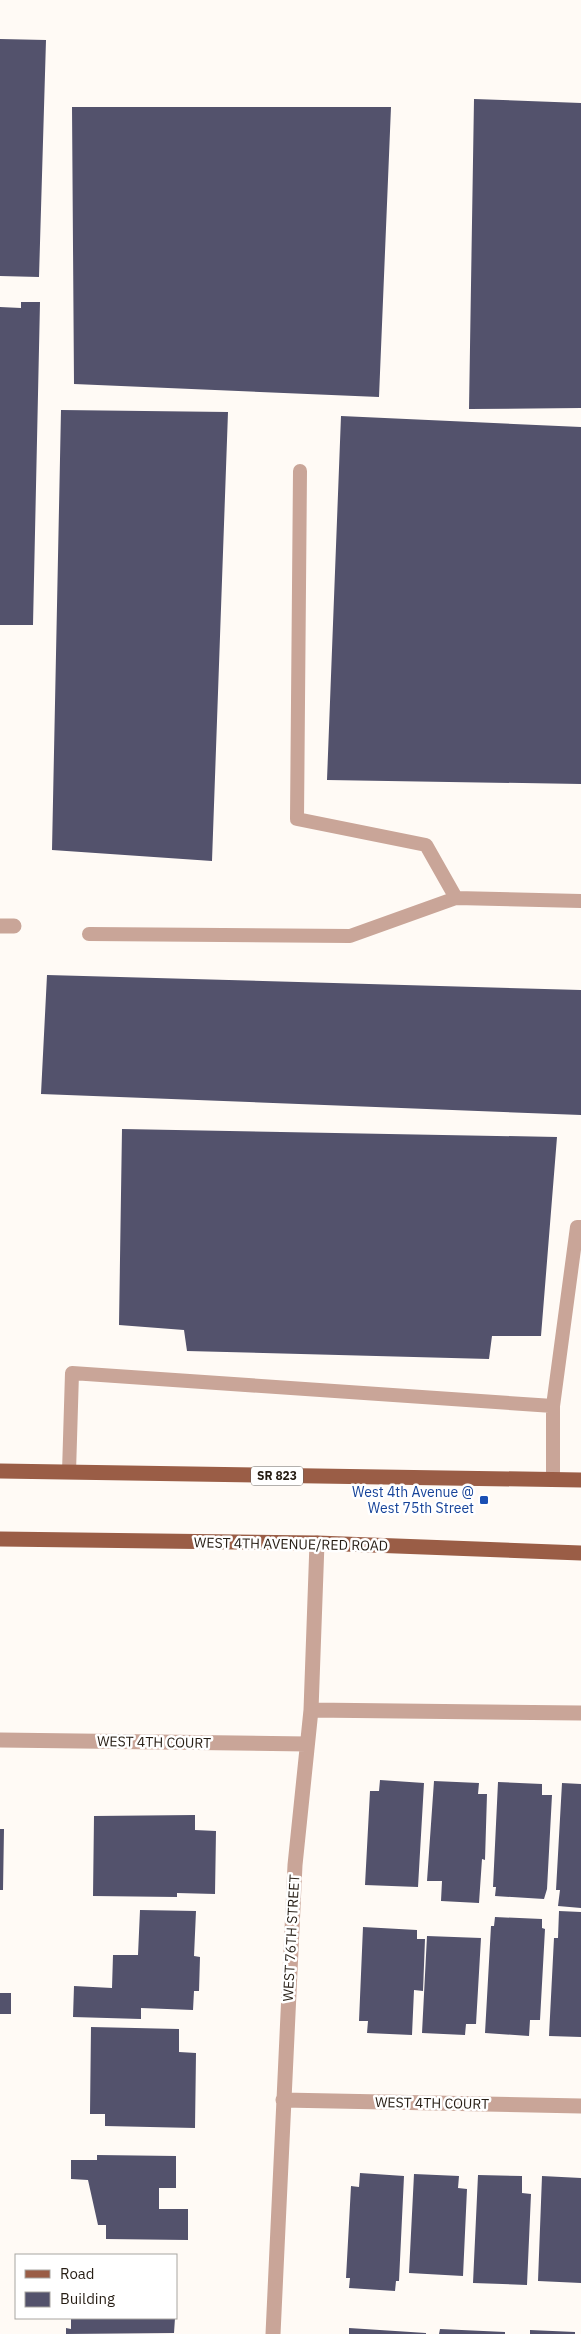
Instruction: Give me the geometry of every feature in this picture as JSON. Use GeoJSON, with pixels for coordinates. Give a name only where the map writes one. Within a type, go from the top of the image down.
{"type":"FeatureCollection","features":[{"type":"Feature","properties":{"kind":"main road","name":"SR 823"},"geometry":{"type":"LineString","coordinates":[[0,1471],[581,1480]]}},
{"type":"Feature","properties":{"kind":"main road","name":"WEST 4TH AVENUE/RED ROAD"},"geometry":{"type":"LineString","coordinates":[[0,1539],[317,1543],[581,1553]]}},
{"type":"Feature","properties":{"kind":"street","name":"WEST 76TH STREET"},"geometry":{"type":"LineString","coordinates":[[273,2334],[295,1865],[311,1710],[317,1543]]}},
{"type":"Feature","properties":{"kind":"street"},"geometry":{"type":"LineString","coordinates":[[311,1710],[581,1713]]}},
{"type":"Feature","properties":{"kind":"street","name":"WEST 4TH COURT"},"geometry":{"type":"LineString","coordinates":[[0,1740],[307,1744]]}},
{"type":"Feature","properties":{"kind":"street","name":"WEST 4TH COURT"},"geometry":{"type":"LineString","coordinates":[[283,2100],[581,2106]]}},
{"type":"Feature","properties":{"kind":"lane"},"geometry":{"type":"LineString","coordinates":[[300,471],[297,819],[426,845],[456,898]]}},
{"type":"Feature","properties":{"kind":"lane"},"geometry":{"type":"LineString","coordinates":[[90,934],[350,936],[456,898],[581,901]]}},
{"type":"Feature","properties":{"kind":"lane"},"geometry":{"type":"LineString","coordinates":[[553,1479],[553,1406],[577,1227],[581,1227]]}},
{"type":"Feature","properties":{"kind":"lane"},"geometry":{"type":"LineString","coordinates":[[69,1472],[72,1374],[553,1406]]}},
{"type":"Feature","properties":{"kind":"building"},"geometry":{"type":"Polygon","coordinates":[[[0,39],[46,40],[39,277],[0,276],[0,39]]]}},
{"type":"Feature","properties":{"kind":"building"},"geometry":{"type":"Polygon","coordinates":[[[474,99],[581,103],[581,408],[469,409],[474,99]]]}},
{"type":"Feature","properties":{"kind":"building"},"geometry":{"type":"Polygon","coordinates":[[[72,107],[391,107],[379,397],[74,384],[72,107]]]}},
{"type":"Feature","properties":{"kind":"building"},"geometry":{"type":"Polygon","coordinates":[[[21,302],[40,302],[33,625],[0,625],[0,307],[21,308],[21,302]]]}},
{"type":"Feature","properties":{"kind":"building"},"geometry":{"type":"Polygon","coordinates":[[[61,410],[228,412],[212,861],[52,850],[61,410]]]}},
{"type":"Feature","properties":{"kind":"building"},"geometry":{"type":"Polygon","coordinates":[[[341,416],[581,427],[581,784],[327,780],[341,416]]]}},
{"type":"Feature","properties":{"kind":"building"},"geometry":{"type":"Polygon","coordinates":[[[47,975],[581,990],[581,1115],[41,1094],[47,975]]]}},
{"type":"Feature","properties":{"kind":"building"},"geometry":{"type":"Polygon","coordinates":[[[122,1129],[557,1137],[541,1336],[492,1336],[489,1359],[187,1351],[184,1330],[119,1325],[122,1129]]]}},
{"type":"Feature","properties":{"kind":"building"},"geometry":{"type":"Polygon","coordinates":[[[380,1780],[424,1783],[418,1887],[365,1885],[370,1791],[379,1791],[380,1780]]]}},
{"type":"Feature","properties":{"kind":"building"},"geometry":{"type":"Polygon","coordinates":[[[434,1781],[479,1783],[478,1794],[487,1794],[485,1860],[482,1859],[479,1903],[441,1901],[442,1881],[427,1881],[434,1781]]]}},
{"type":"Feature","properties":{"kind":"building"},"geometry":{"type":"Polygon","coordinates":[[[498,1782],[542,1784],[542,1795],[552,1795],[547,1889],[544,1899],[495,1896],[496,1887],[493,1887],[498,1782]]]}},
{"type":"Feature","properties":{"kind":"building"},"geometry":{"type":"Polygon","coordinates":[[[562,1783],[581,1784],[581,1908],[558,1906],[560,1890],[556,1890],[562,1783]]]}},
{"type":"Feature","properties":{"kind":"building"},"geometry":{"type":"Polygon","coordinates":[[[195,1815],[195,1830],[216,1831],[215,1894],[177,1893],[177,1897],[93,1896],[94,1816],[195,1815]]]}},
{"type":"Feature","properties":{"kind":"building"},"geometry":{"type":"Polygon","coordinates":[[[0,1829],[4,1829],[3,1890],[0,1890],[0,1829]]]}},
{"type":"Feature","properties":{"kind":"building"},"geometry":{"type":"Polygon","coordinates":[[[140,1910],[196,1911],[194,1956],[200,1957],[199,1991],[194,1991],[193,2010],[141,2008],[141,2019],[73,2017],[74,1986],[112,1988],[113,1955],[138,1955],[140,1910]]]}},
{"type":"Feature","properties":{"kind":"building"},"geometry":{"type":"Polygon","coordinates":[[[559,1911],[581,1912],[581,2037],[549,2036],[554,1938],[558,1938],[559,1911]]]}},
{"type":"Feature","properties":{"kind":"building"},"geometry":{"type":"Polygon","coordinates":[[[495,1917],[542,1919],[542,1928],[545,1929],[540,2020],[530,2020],[529,2036],[485,2033],[491,1926],[494,1926],[495,1917]]]}},
{"type":"Feature","properties":{"kind":"building"},"geometry":{"type":"Polygon","coordinates":[[[363,1927],[417,1930],[417,1939],[425,1939],[423,1991],[414,1990],[412,2035],[367,2033],[368,2021],[359,2021],[363,1927]]]}},
{"type":"Feature","properties":{"kind":"building"},"geometry":{"type":"Polygon","coordinates":[[[427,1936],[481,1938],[476,2024],[466,2024],[465,2035],[422,2033],[427,1936]]]}},
{"type":"Feature","properties":{"kind":"building"},"geometry":{"type":"Polygon","coordinates":[[[0,1993],[11,1993],[11,2014],[0,2014],[0,1993]]]}},
{"type":"Feature","properties":{"kind":"building"},"geometry":{"type":"Polygon","coordinates":[[[91,2027],[179,2029],[179,2052],[196,2053],[195,2128],[105,2126],[105,2114],[90,2114],[91,2027]]]}},
{"type":"Feature","properties":{"kind":"building"},"geometry":{"type":"Polygon","coordinates":[[[97,2155],[176,2156],[176,2188],[159,2188],[159,2209],[188,2209],[188,2240],[106,2239],[106,2225],[98,2225],[88,2180],[71,2179],[71,2160],[97,2160],[97,2155]]]}},
{"type":"Feature","properties":{"kind":"building"},"geometry":{"type":"Polygon","coordinates":[[[360,2173],[404,2176],[399,2281],[396,2281],[395,2291],[349,2288],[350,2278],[346,2278],[351,2186],[359,2187],[360,2173]]]}},
{"type":"Feature","properties":{"kind":"building"},"geometry":{"type":"Polygon","coordinates":[[[414,2174],[459,2176],[458,2188],[467,2189],[463,2276],[409,2273],[414,2174]]]}},
{"type":"Feature","properties":{"kind":"building"},"geometry":{"type":"Polygon","coordinates":[[[478,2175],[522,2176],[522,2193],[531,2194],[527,2285],[473,2283],[478,2175]]]}},
{"type":"Feature","properties":{"kind":"building"},"geometry":{"type":"Polygon","coordinates":[[[542,2176],[581,2178],[581,2283],[538,2281],[542,2176]]]}},
{"type":"Feature","properties":{"kind":"building"},"geometry":{"type":"Polygon","coordinates":[[[71,2319],[175,2319],[174,2333],[66,2334],[66,2328],[71,2329],[71,2319]]]}},
{"type":"Feature","properties":{"kind":"building"},"geometry":{"type":"Polygon","coordinates":[[[349,2328],[426,2333],[426,2334],[349,2334],[349,2328]]]}},
{"type":"Feature","properties":{"kind":"building"},"geometry":{"type":"Polygon","coordinates":[[[440,2329],[505,2332],[505,2334],[439,2334],[440,2329]]]}},
{"type":"Feature","properties":{"kind":"building"},"geometry":{"type":"Polygon","coordinates":[[[530,2330],[575,2332],[575,2334],[530,2334],[530,2330]]]}},
{"type":"Feature","properties":{"kind":"place","name":"West 4th Avenue @ West 75th Street"},"geometry":{"type":"Point","coordinates":[484,1500]}}]}
